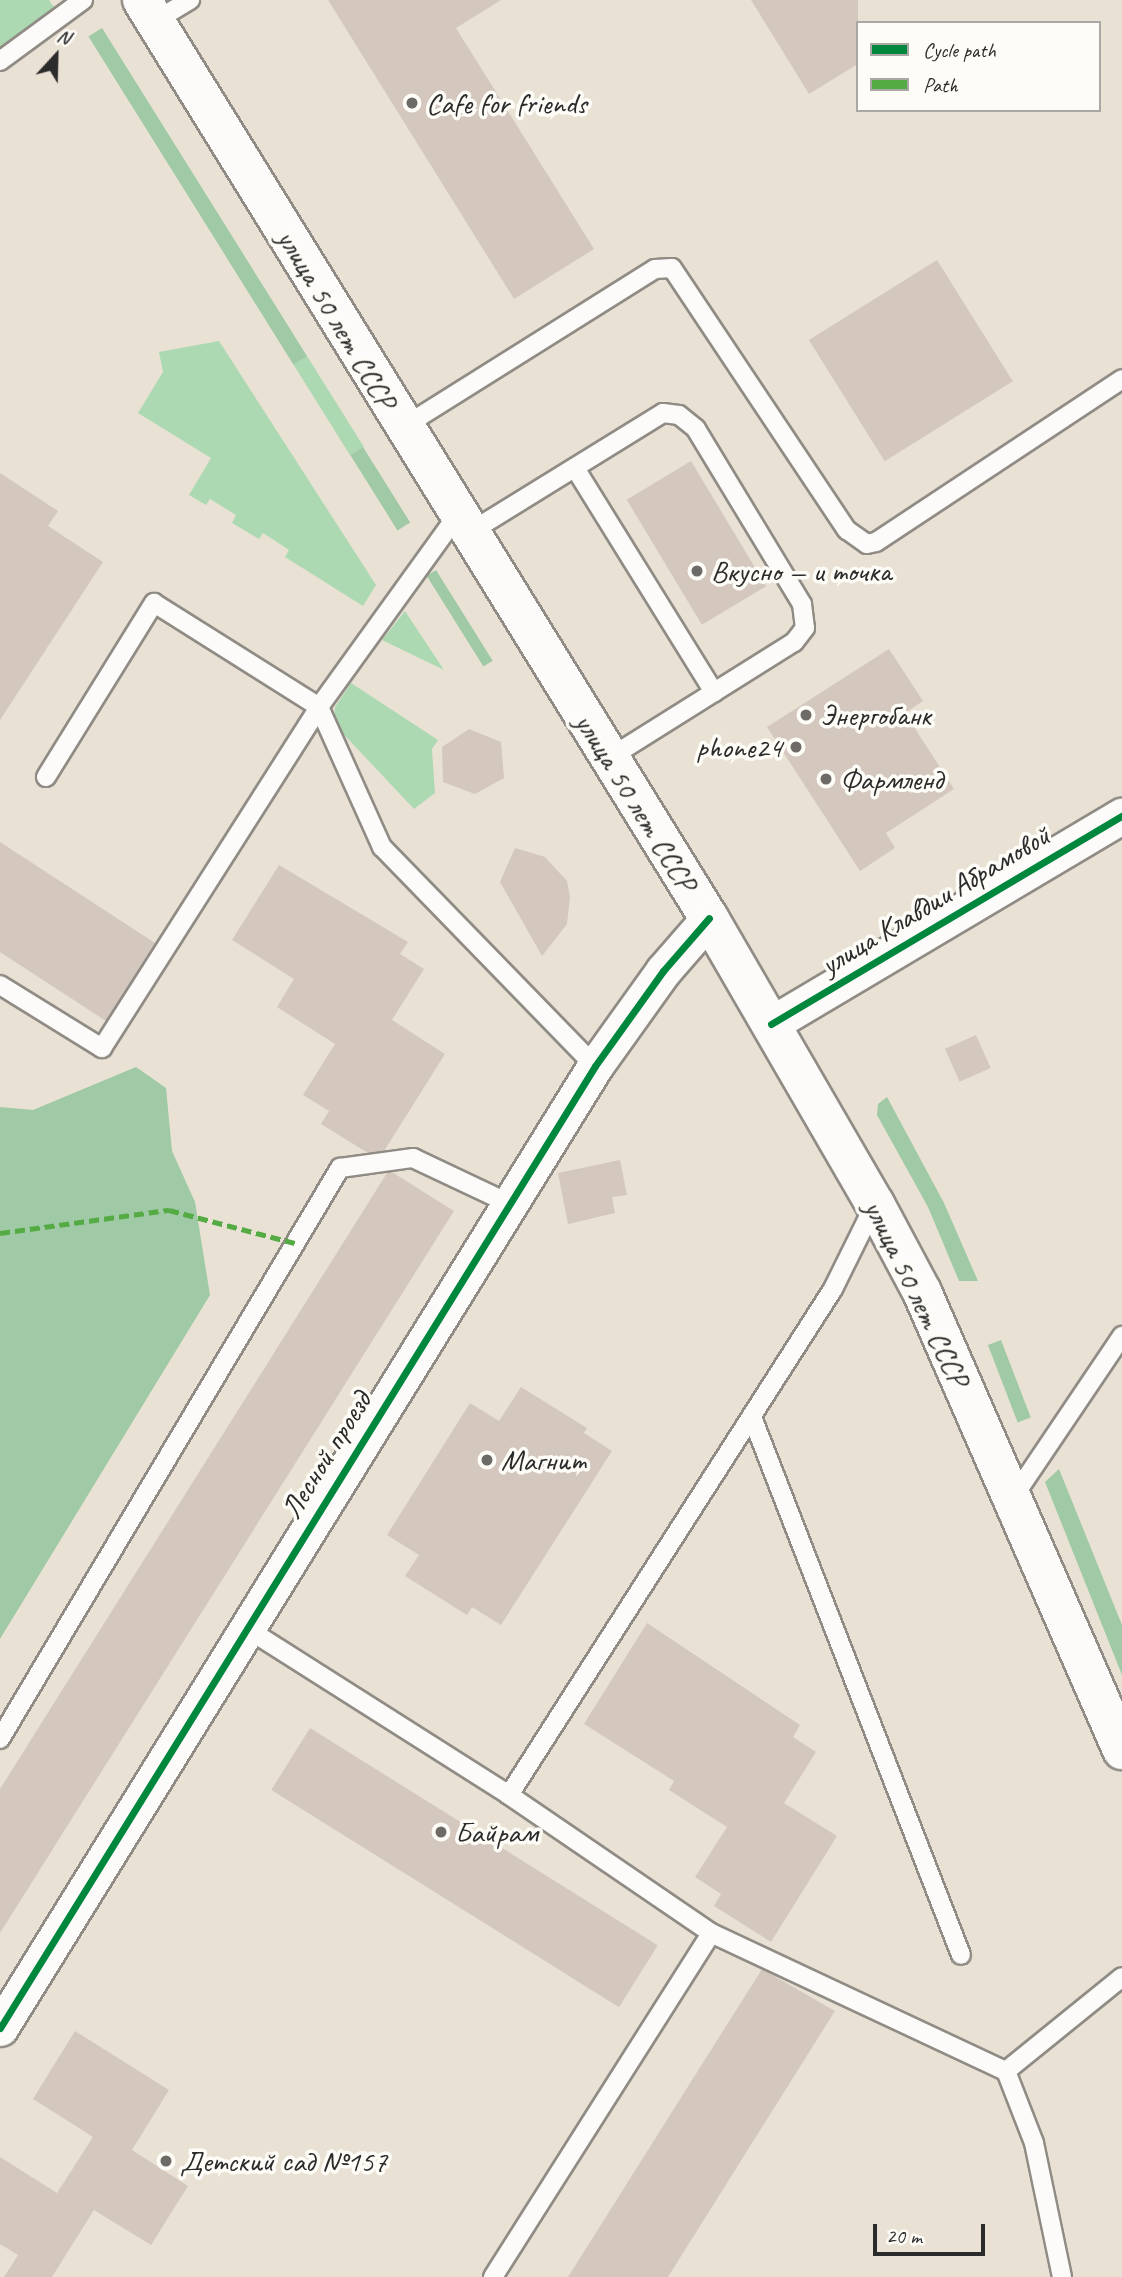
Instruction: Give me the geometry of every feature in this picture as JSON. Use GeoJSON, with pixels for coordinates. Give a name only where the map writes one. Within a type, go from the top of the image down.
{"type":"FeatureCollection","features":[{"type":"Feature","properties":{"kind":"main road","name":"улица 50 лет СССР"},"geometry":{"type":"LineString","coordinates":[[148,11],[462,525],[709,918],[875,1203],[922,1292],[1122,1750]]}},
{"type":"Feature","properties":{"kind":"street","name":"улица Клавдии Абрамовой"},"geometry":{"type":"LineString","coordinates":[[771,1024],[1122,816]]}},
{"type":"Feature","properties":{"kind":"street","name":"Лесной проезд"},"geometry":{"type":"LineString","coordinates":[[0,2028],[595,1066],[663,971],[709,918]]}},
{"type":"Feature","properties":{"kind":"lane"},"geometry":{"type":"LineString","coordinates":[[0,61],[83,0]]}},
{"type":"Feature","properties":{"kind":"lane"},"geometry":{"type":"LineString","coordinates":[[148,11],[190,0]]}},
{"type":"Feature","properties":{"kind":"lane"},"geometry":{"type":"LineString","coordinates":[[403,427],[655,269],[672,268],[847,530],[867,544],[876,542],[1122,379]]}},
{"type":"Feature","properties":{"kind":"lane"},"geometry":{"type":"LineString","coordinates":[[0,985],[102,1048],[319,707],[462,525],[575,468],[663,413],[679,415],[696,429],[802,604],[805,628],[794,642],[609,758]]}},
{"type":"Feature","properties":{"kind":"lane"},"geometry":{"type":"LineString","coordinates":[[575,468],[714,692]]}},
{"type":"Feature","properties":{"kind":"lane"},"geometry":{"type":"LineString","coordinates":[[47,777],[154,603],[319,707],[382,847],[595,1066]]}},
{"type":"Feature","properties":{"kind":"lane"},"geometry":{"type":"LineString","coordinates":[[0,1740],[340,1168],[413,1158],[508,1203]]}},
{"type":"Feature","properties":{"kind":"lane"},"geometry":{"type":"LineString","coordinates":[[509,1795],[833,1289],[875,1203]]}},
{"type":"Feature","properties":{"kind":"lane"},"geometry":{"type":"LineString","coordinates":[[1012,1499],[1122,1336]]}},
{"type":"Feature","properties":{"kind":"lane"},"geometry":{"type":"LineString","coordinates":[[752,1417],[961,1955]]}},
{"type":"Feature","properties":{"kind":"lane"},"geometry":{"type":"LineString","coordinates":[[246,1629],[509,1795],[711,1933],[1006,2071],[1034,2143],[1062,2277]]}},
{"type":"Feature","properties":{"kind":"lane"},"geometry":{"type":"LineString","coordinates":[[493,2277],[711,1933]]}},
{"type":"Feature","properties":{"kind":"lane"},"geometry":{"type":"LineString","coordinates":[[1006,2071],[1122,1977]]}},
{"type":"Feature","properties":{"kind":"green space"},"geometry":{"type":"Polygon","coordinates":[[[0,0],[49,0],[61,17],[0,62],[0,0]]]}},
{"type":"Feature","properties":{"kind":"green space"},"geometry":{"type":"Polygon","coordinates":[[[102,28],[307,356],[294,365],[88,36],[102,28]]]}},
{"type":"Feature","properties":{"kind":"green space"},"geometry":{"type":"Polygon","coordinates":[[[219,341],[376,585],[363,606],[285,557],[289,550],[263,533],[259,539],[232,523],[236,515],[210,499],[206,505],[189,495],[211,458],[138,413],[163,372],[159,352],[219,341]]]}},
{"type":"Feature","properties":{"kind":"green space"},"geometry":{"type":"Polygon","coordinates":[[[307,356],[364,447],[350,455],[293,364],[307,356]]]}},
{"type":"Feature","properties":{"kind":"green space"},"geometry":{"type":"Polygon","coordinates":[[[363,447],[410,522],[397,530],[350,455],[363,447]]]}},
{"type":"Feature","properties":{"kind":"green space"},"geometry":{"type":"Polygon","coordinates":[[[436,570],[493,661],[483,667],[427,576],[436,570]]]}},
{"type":"Feature","properties":{"kind":"green space"},"geometry":{"type":"Polygon","coordinates":[[[405,611],[444,670],[382,640],[405,611]]]}},
{"type":"Feature","properties":{"kind":"green space"},"geometry":{"type":"Polygon","coordinates":[[[351,683],[438,740],[432,749],[435,793],[414,809],[334,724],[335,707],[351,683]]]}},
{"type":"Feature","properties":{"kind":"green space"},"geometry":{"type":"Polygon","coordinates":[[[136,1067],[166,1088],[172,1151],[195,1202],[210,1295],[0,1639],[0,1107],[33,1110],[136,1067]]]}},
{"type":"Feature","properties":{"kind":"green space"},"geometry":{"type":"Polygon","coordinates":[[[887,1097],[944,1203],[978,1281],[959,1281],[928,1207],[877,1115],[878,1104],[887,1097]]]}},
{"type":"Feature","properties":{"kind":"green space"},"geometry":{"type":"Polygon","coordinates":[[[1001,1340],[1031,1417],[1018,1423],[988,1345],[1001,1340]]]}},
{"type":"Feature","properties":{"kind":"green space"},"geometry":{"type":"Polygon","coordinates":[[[1059,1469],[1122,1625],[1122,1675],[1045,1482],[1059,1469]]]}},
{"type":"Feature","properties":{"kind":"building"},"geometry":{"type":"Polygon","coordinates":[[[328,0],[501,0],[456,28],[594,249],[514,299],[328,0]]]}},
{"type":"Feature","properties":{"kind":"building"},"geometry":{"type":"Polygon","coordinates":[[[751,0],[858,0],[856,65],[809,94],[751,0]]]}},
{"type":"Feature","properties":{"kind":"building"},"geometry":{"type":"Polygon","coordinates":[[[937,260],[1013,381],[885,461],[809,340],[937,260]]]}},
{"type":"Feature","properties":{"kind":"building"},"geometry":{"type":"Polygon","coordinates":[[[691,461],[766,586],[702,625],[627,500],[691,461]]]}},
{"type":"Feature","properties":{"kind":"building"},"geometry":{"type":"Polygon","coordinates":[[[0,473],[58,511],[48,526],[103,562],[0,720],[0,473]]]}},
{"type":"Feature","properties":{"kind":"building"},"geometry":{"type":"Polygon","coordinates":[[[889,649],[923,701],[905,713],[954,789],[886,833],[895,848],[860,871],[767,727],[889,649]]]}},
{"type":"Feature","properties":{"kind":"building"},"geometry":{"type":"Polygon","coordinates":[[[469,729],[501,742],[504,778],[475,794],[443,782],[442,747],[469,729]]]}},
{"type":"Feature","properties":{"kind":"building"},"geometry":{"type":"Polygon","coordinates":[[[0,842],[155,943],[106,1021],[0,952],[0,842]]]}},
{"type":"Feature","properties":{"kind":"building"},"geometry":{"type":"Polygon","coordinates":[[[515,848],[545,857],[567,881],[570,897],[567,924],[542,956],[500,882],[515,848]]]}},
{"type":"Feature","properties":{"kind":"building"},"geometry":{"type":"Polygon","coordinates":[[[279,865],[408,942],[400,954],[424,969],[392,1020],[445,1054],[384,1151],[368,1153],[321,1124],[329,1111],[303,1095],[335,1044],[277,1007],[294,979],[232,940],[279,865]]]}},
{"type":"Feature","properties":{"kind":"building"},"geometry":{"type":"Polygon","coordinates":[[[976,1035],[991,1068],[960,1082],[945,1049],[976,1035]]]}},
{"type":"Feature","properties":{"kind":"building"},"geometry":{"type":"Polygon","coordinates":[[[620,1160],[627,1195],[612,1197],[615,1213],[568,1224],[558,1173],[620,1160]]]}},
{"type":"Feature","properties":{"kind":"building"},"geometry":{"type":"Polygon","coordinates":[[[392,1172],[454,1211],[0,1933],[0,1789],[387,1173],[392,1172]]]}},
{"type":"Feature","properties":{"kind":"building"},"geometry":{"type":"Polygon","coordinates":[[[521,1387],[587,1428],[584,1433],[612,1451],[501,1625],[472,1607],[467,1615],[405,1576],[419,1555],[387,1535],[470,1403],[499,1421],[521,1387]]]}},
{"type":"Feature","properties":{"kind":"building"},"geometry":{"type":"Polygon","coordinates":[[[647,1623],[800,1725],[793,1737],[816,1752],[784,1803],[837,1836],[771,1942],[714,1906],[721,1894],[695,1877],[727,1827],[669,1790],[674,1781],[584,1724],[647,1623]]]}},
{"type":"Feature","properties":{"kind":"building"},"geometry":{"type":"Polygon","coordinates":[[[310,1728],[658,1945],[619,2007],[271,1790],[310,1728]]]}},
{"type":"Feature","properties":{"kind":"building"},"geometry":{"type":"Polygon","coordinates":[[[762,1969],[835,2011],[668,2277],[568,2277],[762,1969]]]}},
{"type":"Feature","properties":{"kind":"building"},"geometry":{"type":"Polygon","coordinates":[[[75,2031],[169,2090],[132,2150],[188,2186],[151,2245],[94,2210],[52,2277],[4,2277],[18,2255],[0,2244],[0,2157],[57,2193],[93,2137],[33,2099],[75,2031]]]}},
{"type":"Feature","properties":{"kind":"marked path"},"geometry":{"type":"LineString","coordinates":[[0,1233],[169,1210],[295,1243]]}},
{"type":"Feature","properties":{"kind":"cycle path"},"geometry":{"type":"LineString","coordinates":[[771,1024],[1122,816]]}},
{"type":"Feature","properties":{"kind":"cycle path"},"geometry":{"type":"LineString","coordinates":[[0,2028],[595,1066],[663,971],[709,918]]}},
{"type":"Feature","properties":{"kind":"place","name":"Cafe for friends"},"geometry":{"type":"Point","coordinates":[412,103]}},
{"type":"Feature","properties":{"kind":"place","name":"Вкусно — и точка"},"geometry":{"type":"Point","coordinates":[697,571]}},
{"type":"Feature","properties":{"kind":"place","name":"Энергобанк"},"geometry":{"type":"Point","coordinates":[806,715]}},
{"type":"Feature","properties":{"kind":"place","name":"phone24"},"geometry":{"type":"Point","coordinates":[796,747]}},
{"type":"Feature","properties":{"kind":"place","name":"Фармленд"},"geometry":{"type":"Point","coordinates":[826,779]}},
{"type":"Feature","properties":{"kind":"place","name":"Магнит"},"geometry":{"type":"Point","coordinates":[487,1460]}},
{"type":"Feature","properties":{"kind":"place","name":"Байрам"},"geometry":{"type":"Point","coordinates":[441,1832]}},
{"type":"Feature","properties":{"kind":"place","name":"Детский сад №157"},"geometry":{"type":"Point","coordinates":[166,2161]}}]}
